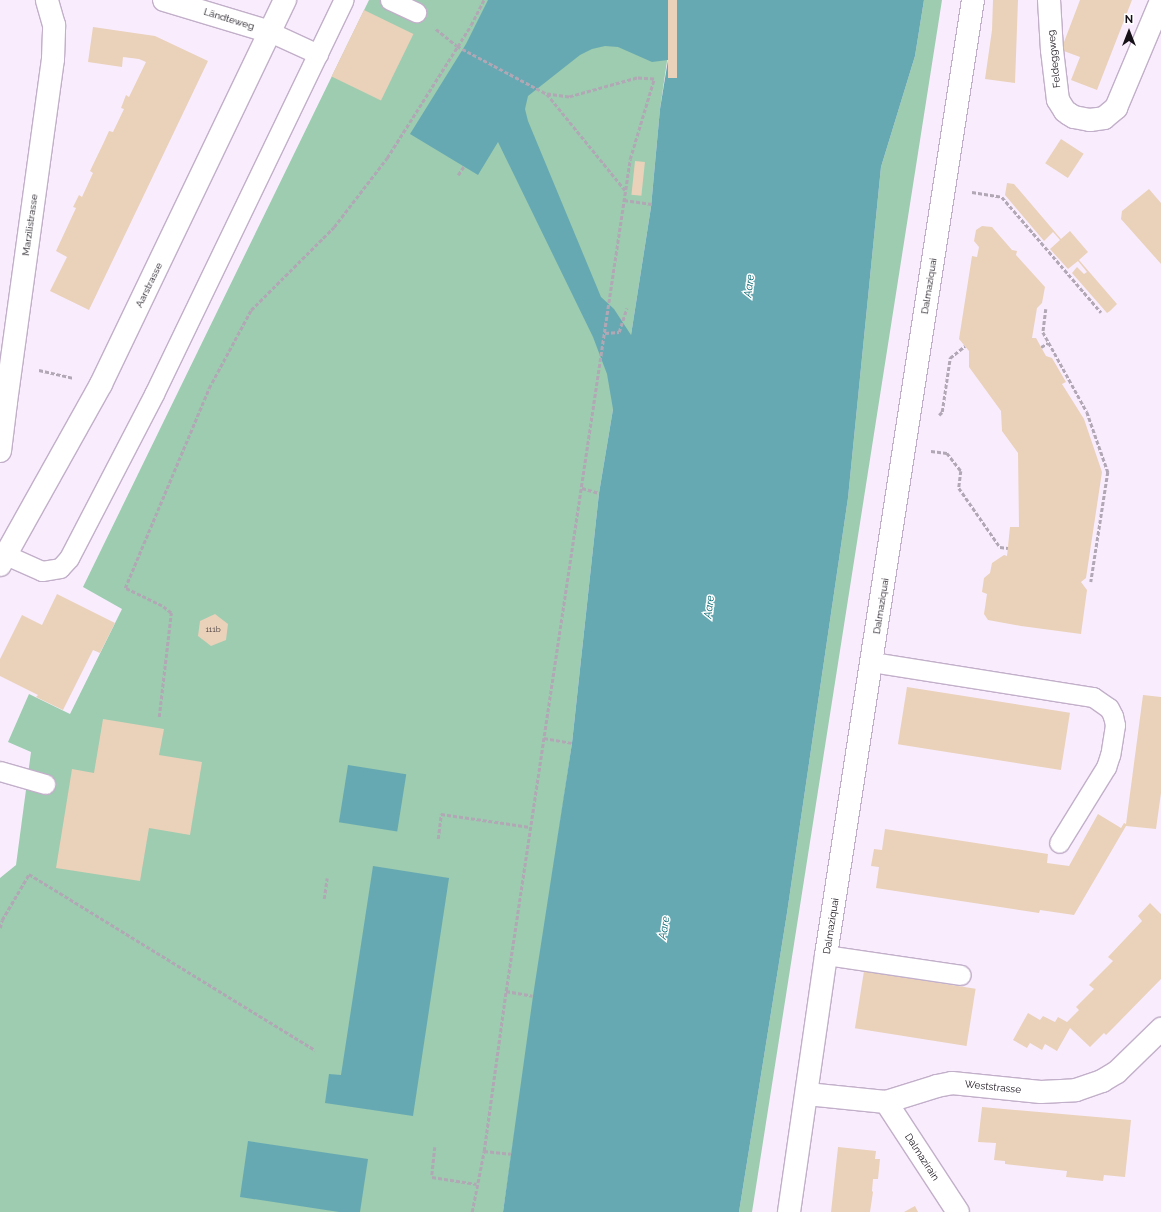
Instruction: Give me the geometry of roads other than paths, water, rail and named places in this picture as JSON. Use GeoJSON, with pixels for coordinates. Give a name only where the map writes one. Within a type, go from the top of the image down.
{"type":"FeatureCollection","features":[{"type":"Feature","properties":{"kind":"street","name":"Marzilistrasse"},"geometry":{"type":"LineString","coordinates":[[0,451],[6,362],[53,59],[54,26],[47,0]]}},
{"type":"Feature","properties":{"kind":"street","name":"Ländteweg"},"geometry":{"type":"LineString","coordinates":[[164,0],[270,32]]}},
{"type":"Feature","properties":{"kind":"street","name":"Aarstrasse"},"geometry":{"type":"LineString","coordinates":[[3,560],[101,384],[285,0]]}},
{"type":"Feature","properties":{"kind":"street","name":"Dalmaziquai"},"geometry":{"type":"LineString","coordinates":[[789,1212],[826,955],[974,0]]}},
{"type":"Feature","properties":{"kind":"street","name":"Feldeggweg"},"geometry":{"type":"LineString","coordinates":[[1049,0],[1052,50],[1058,100],[1065,111],[1069,114],[1074,117],[1090,120],[1104,118],[1116,108],[1161,1]]}},
{"type":"Feature","properties":{"kind":"street","name":"Weststrasse"},"geometry":{"type":"LineString","coordinates":[[807,1094],[886,1102],[937,1086],[952,1083],[1041,1092],[1076,1090],[1102,1081],[1117,1072],[1161,1029]]}},
{"type":"Feature","properties":{"kind":"street","name":"Dalmazirain"},"geometry":{"type":"LineString","coordinates":[[886,1102],[958,1212]]}},
{"type":"Feature","properties":{"kind":"lane"},"geometry":{"type":"LineString","coordinates":[[3,560],[42,571],[60,568],[69,558],[154,394],[344,0]]}},
{"type":"Feature","properties":{"kind":"lane"},"geometry":{"type":"LineString","coordinates":[[390,0],[416,12]]}},
{"type":"Feature","properties":{"kind":"lane"},"geometry":{"type":"LineString","coordinates":[[270,32],[318,54]]}},
{"type":"Feature","properties":{"kind":"lane"},"geometry":{"type":"LineString","coordinates":[[872,662],[1093,698],[1109,708],[1115,725],[1110,755],[1106,767],[1059,843]]}},
{"type":"Feature","properties":{"kind":"lane"},"geometry":{"type":"LineString","coordinates":[[0,772],[45,784]]}},
{"type":"Feature","properties":{"kind":"lane"},"geometry":{"type":"LineString","coordinates":[[826,955],[961,975]]}},
{"type":"Feature","properties":{"kind":"water","name":"Aare"},"geometry":{"type":"Polygon","coordinates":[[[488,0],[924,0],[915,56],[881,167],[848,498],[787,913],[739,1212],[503,1212],[533,996],[572,743],[599,493],[613,409],[607,374],[593,337],[498,142],[478,175],[410,134],[466,44],[488,0]],[[605,46],[592,49],[580,55],[528,96],[525,109],[528,121],[601,297],[614,309],[631,335],[651,207],[660,109],[668,60],[652,62],[618,47],[605,46]]]}},
{"type":"Feature","properties":{"kind":"water"},"geometry":{"type":"Polygon","coordinates":[[[348,765],[406,774],[397,832],[339,822],[348,765]]]}},
{"type":"Feature","properties":{"kind":"water"},"geometry":{"type":"Polygon","coordinates":[[[373,866],[449,878],[413,1116],[325,1103],[329,1074],[341,1075],[373,866]]]}},
{"type":"Feature","properties":{"kind":"water"},"geometry":{"type":"Polygon","coordinates":[[[248,1141],[368,1159],[360,1212],[339,1212],[240,1197],[248,1141]]]}}]}
